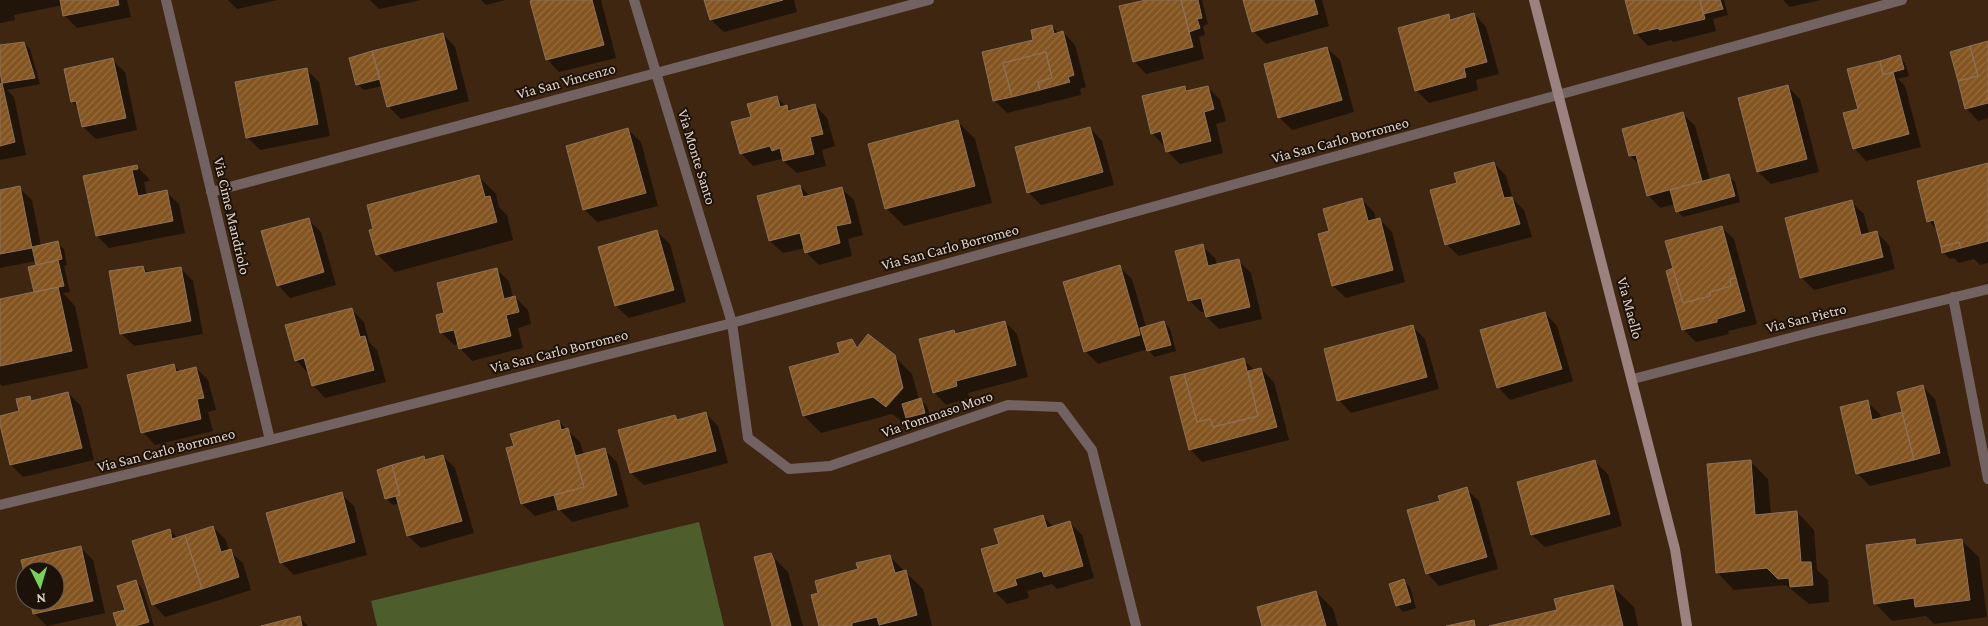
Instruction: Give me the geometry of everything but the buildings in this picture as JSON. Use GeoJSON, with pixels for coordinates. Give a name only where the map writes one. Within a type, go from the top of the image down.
{"type":"FeatureCollection","features":[{"type":"Feature","properties":{"kind":"street","name":"Via Cime Mandriolo"},"geometry":{"type":"LineString","coordinates":[[166,0],[270,440]]}},
{"type":"Feature","properties":{"kind":"street","name":"Via Monte Santo"},"geometry":{"type":"LineString","coordinates":[[634,0],[732,323]]}},
{"type":"Feature","properties":{"kind":"street","name":"Via San Vincenzo"},"geometry":{"type":"LineString","coordinates":[[211,192],[929,0]]}},
{"type":"Feature","properties":{"kind":"street","name":"Via Maello"},"geometry":{"type":"LineString","coordinates":[[1534,0],[1633,379],[1675,549],[1687,626]]}},
{"type":"Feature","properties":{"kind":"street","name":"Via San Carlo Borromeo"},"geometry":{"type":"LineString","coordinates":[[0,505],[270,440],[732,323],[1902,0]]}},
{"type":"Feature","properties":{"kind":"street","name":"Via San Pietro"},"geometry":{"type":"LineString","coordinates":[[1633,379],[1988,289]]}},
{"type":"Feature","properties":{"kind":"street"},"geometry":{"type":"LineString","coordinates":[[1953,297],[1988,479]]}},
{"type":"Feature","properties":{"kind":"street","name":"Via Tommaso Moro"},"geometry":{"type":"LineString","coordinates":[[732,323],[748,438],[789,469],[830,466],[1008,405],[1060,408],[1092,450],[1136,626]]}},
{"type":"Feature","properties":{"kind":"green space"},"geometry":{"type":"Polygon","coordinates":[[[699,522],[724,626],[377,626],[371,601],[699,522]]]}}]}
